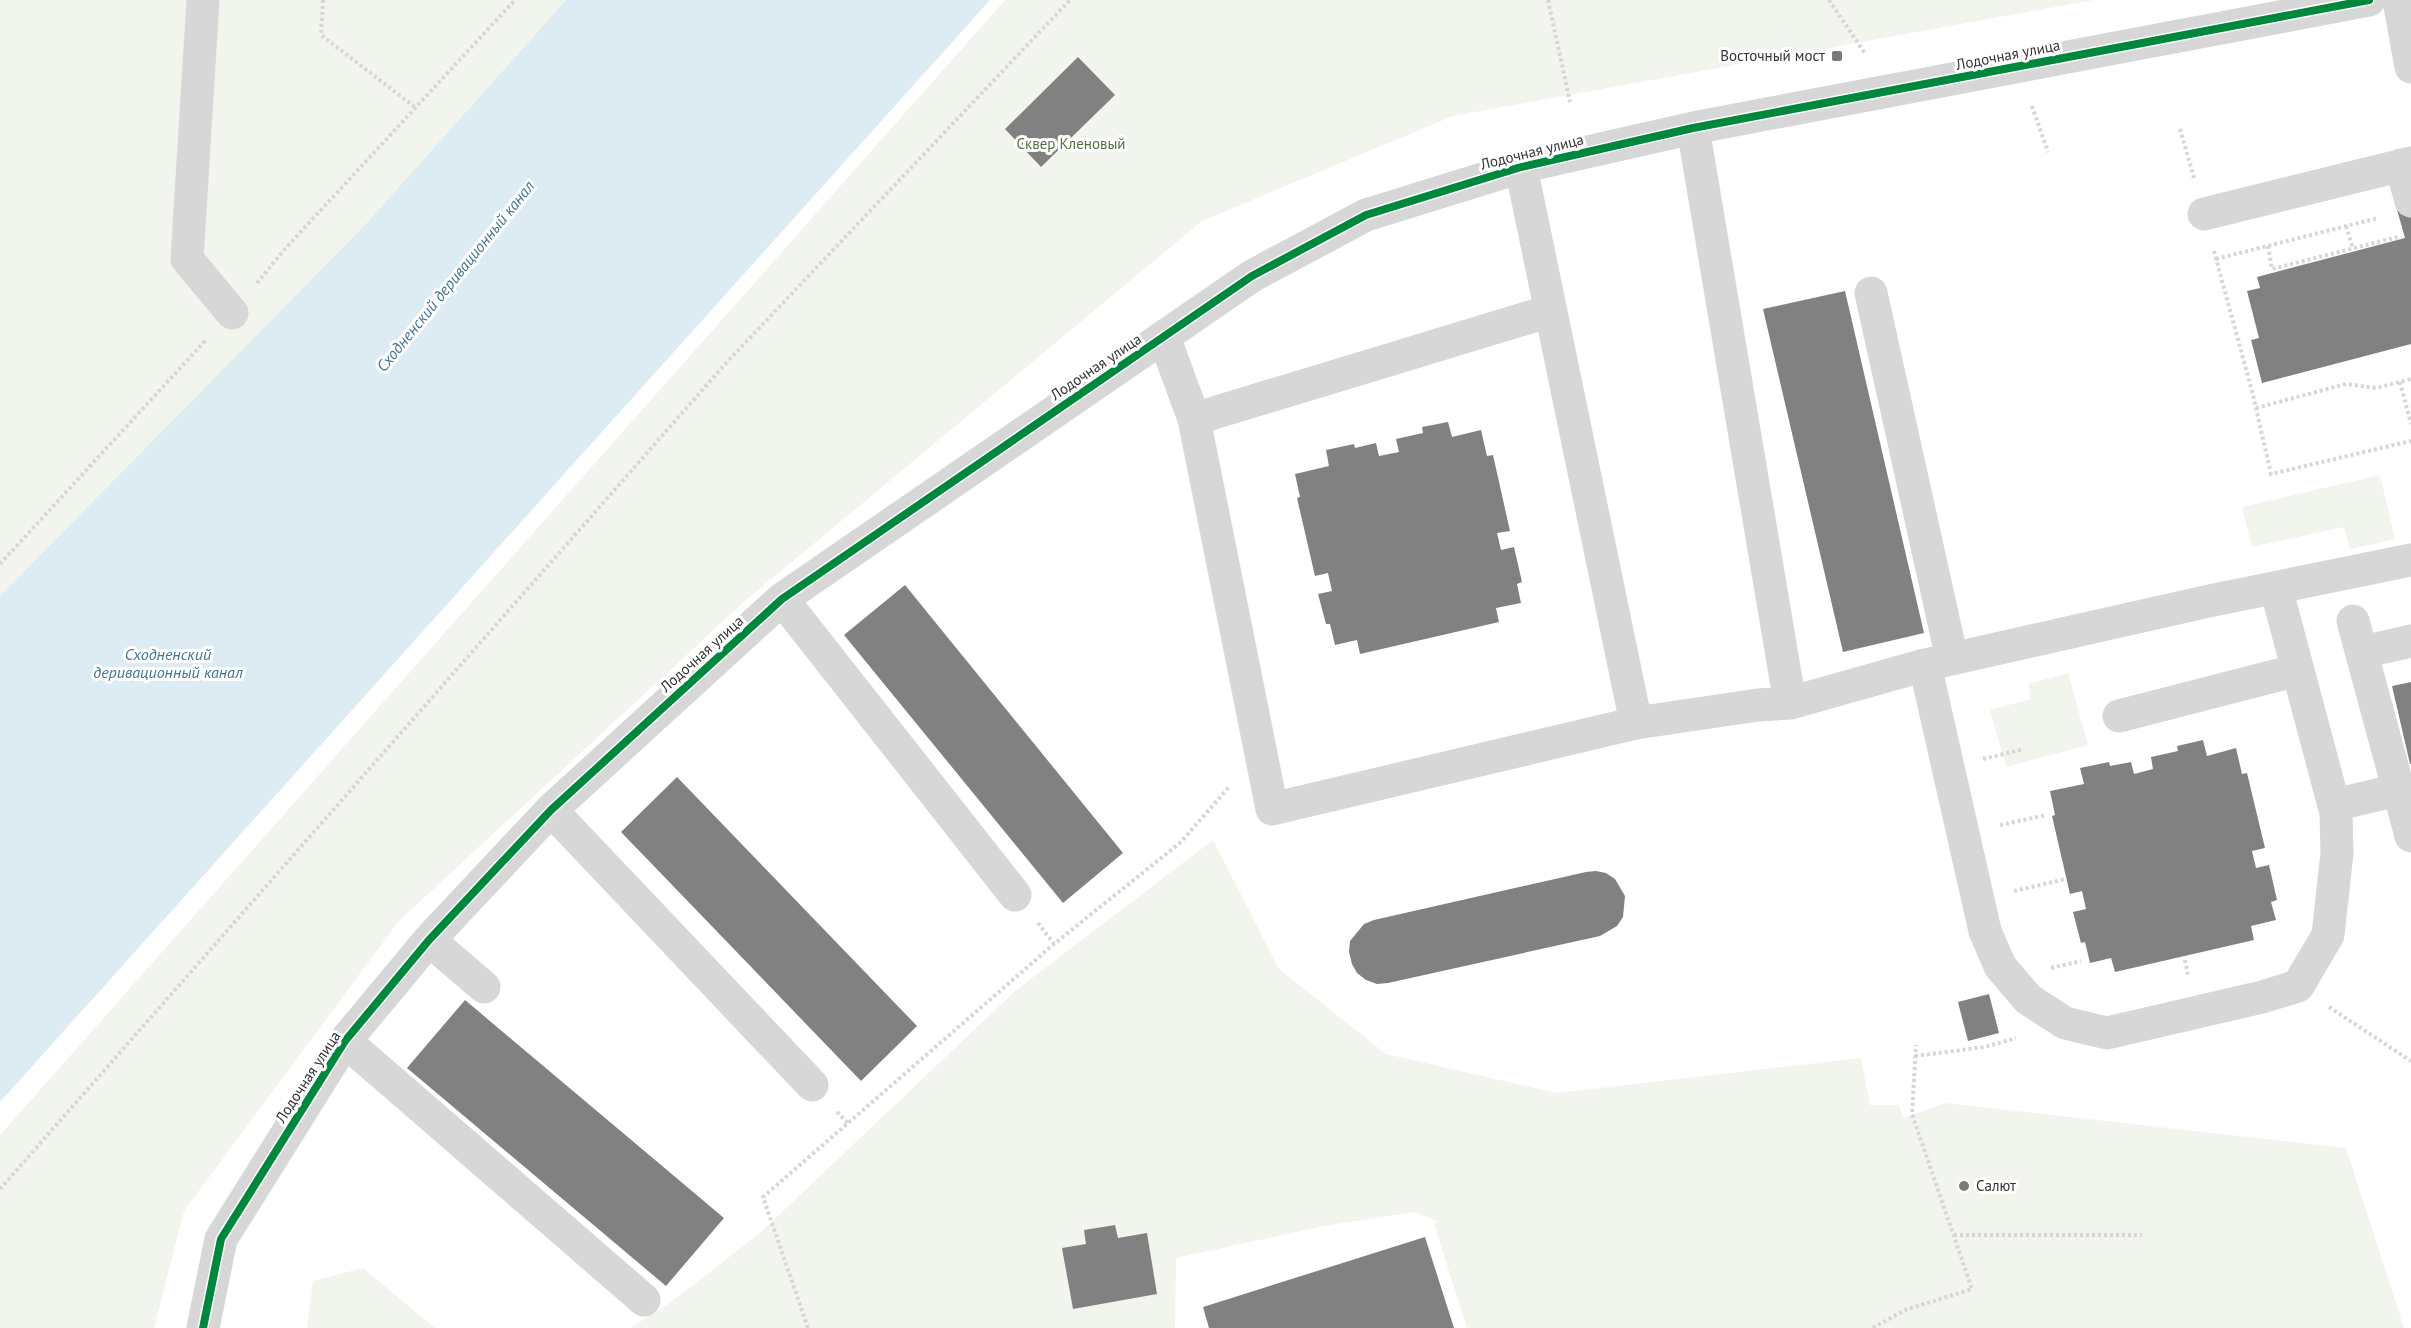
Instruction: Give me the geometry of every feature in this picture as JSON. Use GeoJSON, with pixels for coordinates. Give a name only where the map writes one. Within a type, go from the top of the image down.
{"type":"FeatureCollection","features":[{"type":"Feature","properties":{"kind":"street"},"geometry":{"type":"LineString","coordinates":[[202,0],[187,259],[232,313]]}},
{"type":"Feature","properties":{"kind":"street","name":"Лодочная улица"},"geometry":{"type":"LineString","coordinates":[[203,1328],[221,1239],[345,1041],[429,940],[551,810],[782,599],[1252,276],[1366,214],[1521,167],[1693,128],[2369,0]]}},
{"type":"Feature","properties":{"kind":"street"},"geometry":{"type":"LineString","coordinates":[[2399,0],[2411,67]]}},
{"type":"Feature","properties":{"kind":"street"},"geometry":{"type":"LineString","coordinates":[[1693,128],[1790,703]]}},
{"type":"Feature","properties":{"kind":"street"},"geometry":{"type":"LineString","coordinates":[[2204,214],[2406,164],[2398,217]]}},
{"type":"Feature","properties":{"kind":"street"},"geometry":{"type":"LineString","coordinates":[[1521,167],[1636,723]]}},
{"type":"Feature","properties":{"kind":"street"},"geometry":{"type":"LineString","coordinates":[[1871,293],[1985,931],[2000,966],[2028,999],[2065,1023],[2107,1033],[2262,997],[2298,986],[2328,934],[2337,853],[2334,805],[2276,588]]}},
{"type":"Feature","properties":{"kind":"street"},"geometry":{"type":"LineString","coordinates":[[1194,419],[1550,311]]}},
{"type":"Feature","properties":{"kind":"street"},"geometry":{"type":"LineString","coordinates":[[1164,337],[1194,419],[1272,809],[1636,723],[1758,705],[1790,703],[1938,662],[2411,560]]}},
{"type":"Feature","properties":{"kind":"street"},"geometry":{"type":"LineString","coordinates":[[782,599],[1015,894]]}},
{"type":"Feature","properties":{"kind":"street"},"geometry":{"type":"LineString","coordinates":[[2353,621],[2411,836]]}},
{"type":"Feature","properties":{"kind":"street"},"geometry":{"type":"LineString","coordinates":[[2362,652],[2411,641]]}},
{"type":"Feature","properties":{"kind":"street"},"geometry":{"type":"LineString","coordinates":[[2119,716],[2298,670]]}},
{"type":"Feature","properties":{"kind":"street"},"geometry":{"type":"LineString","coordinates":[[2334,805],[2398,790]]}},
{"type":"Feature","properties":{"kind":"street"},"geometry":{"type":"LineString","coordinates":[[551,810],[812,1085]]}},
{"type":"Feature","properties":{"kind":"street"},"geometry":{"type":"LineString","coordinates":[[429,940],[484,987]]}},
{"type":"Feature","properties":{"kind":"street"},"geometry":{"type":"LineString","coordinates":[[345,1041],[644,1300]]}},
{"type":"Feature","properties":{"kind":"path"},"geometry":{"type":"LineString","coordinates":[[323,0],[321,35],[416,108]]}},
{"type":"Feature","properties":{"kind":"path"},"geometry":{"type":"LineString","coordinates":[[0,564],[232,313],[284,250],[515,0]]}},
{"type":"Feature","properties":{"kind":"path"},"geometry":{"type":"LineString","coordinates":[[0,1189],[727,362],[1070,0]]}},
{"type":"Feature","properties":{"kind":"path"},"geometry":{"type":"LineString","coordinates":[[1548,0],[1570,102]]}},
{"type":"Feature","properties":{"kind":"path"},"geometry":{"type":"LineString","coordinates":[[1830,0],[1866,55]]}},
{"type":"Feature","properties":{"kind":"path"},"geometry":{"type":"LineString","coordinates":[[2032,106],[2048,152]]}},
{"type":"Feature","properties":{"kind":"path"},"geometry":{"type":"LineString","coordinates":[[2180,129],[2256,408],[2271,474],[2411,441]]}},
{"type":"Feature","properties":{"kind":"path"},"geometry":{"type":"LineString","coordinates":[[2216,259],[2379,218],[2398,217],[2399,237],[2272,269],[2268,246]]}},
{"type":"Feature","properties":{"kind":"path"},"geometry":{"type":"LineString","coordinates":[[2346,226],[2354,249]]}},
{"type":"Feature","properties":{"kind":"path"},"geometry":{"type":"LineString","coordinates":[[2256,408],[2346,384],[2376,388],[2411,379]]}},
{"type":"Feature","properties":{"kind":"path"},"geometry":{"type":"LineString","coordinates":[[2400,382],[2411,424]]}},
{"type":"Feature","properties":{"kind":"path"},"geometry":{"type":"LineString","coordinates":[[1982,759],[2024,749]]}},
{"type":"Feature","properties":{"kind":"path"},"geometry":{"type":"LineString","coordinates":[[808,1328],[763,1197],[1054,944],[1181,842],[1259,752]]}},
{"type":"Feature","properties":{"kind":"path"},"geometry":{"type":"LineString","coordinates":[[1996,826],[2047,815]]}},
{"type":"Feature","properties":{"kind":"path"},"geometry":{"type":"LineString","coordinates":[[2013,901],[2011,891],[2066,879]]}},
{"type":"Feature","properties":{"kind":"path"},"geometry":{"type":"LineString","coordinates":[[2043,970],[2081,962]]}},
{"type":"Feature","properties":{"kind":"path"},"geometry":{"type":"LineString","coordinates":[[2298,986],[2411,1061]]}},
{"type":"Feature","properties":{"kind":"path"},"geometry":{"type":"LineString","coordinates":[[1915,1056],[1985,1047],[2065,1023]]}},
{"type":"Feature","properties":{"kind":"path"},"geometry":{"type":"LineString","coordinates":[[1873,1328],[1905,1310],[1972,1289],[1912,1114],[1916,1045]]}},
{"type":"Feature","properties":{"kind":"path"},"geometry":{"type":"LineString","coordinates":[[1954,1235],[2142,1235]]}},
{"type":"Feature","properties":{"kind":"green space"},"geometry":{"type":"Polygon","coordinates":[[[0,0],[566,0],[364,226],[0,596],[0,0]]]}},
{"type":"Feature","properties":{"kind":"green space","name":"Сквер Кленовый"},"geometry":{"type":"Polygon","coordinates":[[[1005,0],[2094,0],[1453,116],[1202,221],[745,601],[399,921],[184,1211],[154,1328],[0,1328],[0,1135],[1005,0]]]}},
{"type":"Feature","properties":{"kind":"green space"},"geometry":{"type":"Polygon","coordinates":[[[2380,475],[2395,539],[2350,549],[2344,527],[2252,547],[2242,507],[2380,475]]]}},
{"type":"Feature","properties":{"kind":"green space"},"geometry":{"type":"Polygon","coordinates":[[[2068,673],[2088,745],[2006,767],[1990,710],[2031,699],[2028,684],[2068,673]]]}},
{"type":"Feature","properties":{"kind":"green space"},"geometry":{"type":"Polygon","coordinates":[[[1213,840],[1279,969],[1386,1054],[1557,1093],[1861,1058],[1870,1105],[1899,1105],[1903,1118],[1945,1103],[2346,1148],[2404,1328],[1467,1328],[1434,1224],[1439,1222],[1415,1212],[1324,1226],[1176,1258],[1175,1328],[630,1328],[671,1302],[760,1233],[1015,991],[1213,840]]]}},
{"type":"Feature","properties":{"kind":"green space"},"geometry":{"type":"Polygon","coordinates":[[[363,1268],[435,1328],[307,1328],[313,1281],[363,1268]]]}},
{"type":"Feature","properties":{"kind":"water","name":"Сходненский деривационный канал"},"geometry":{"type":"Polygon","coordinates":[[[566,0],[990,0],[0,1102],[0,596],[364,226],[566,0]]]}},
{"type":"Feature","properties":{"kind":"building"},"geometry":{"type":"Polygon","coordinates":[[[1078,57],[1115,95],[1041,167],[1005,129],[1078,57]]]}},
{"type":"Feature","properties":{"kind":"building"},"geometry":{"type":"Polygon","coordinates":[[[2411,202],[2411,344],[2262,383],[2251,340],[2259,338],[2247,291],[2260,288],[2257,277],[2405,238],[2396,206],[2411,202]]]}},
{"type":"Feature","properties":{"kind":"building"},"geometry":{"type":"Polygon","coordinates":[[[1845,291],[1924,633],[1843,652],[1763,309],[1845,291]]]}},
{"type":"Feature","properties":{"kind":"building"},"geometry":{"type":"Polygon","coordinates":[[[1448,422],[1452,437],[1481,430],[1487,456],[1493,455],[1510,531],[1497,533],[1501,550],[1514,547],[1522,582],[1517,584],[1521,603],[1496,608],[1499,622],[1360,654],[1357,640],[1335,645],[1330,624],[1326,624],[1318,594],[1332,591],[1328,573],[1315,576],[1297,498],[1300,497],[1295,474],[1329,466],[1326,450],[1354,444],[1355,448],[1376,443],[1379,456],[1399,452],[1396,439],[1423,433],[1422,427],[1448,422]]]}},
{"type":"Feature","properties":{"kind":"building"},"geometry":{"type":"Polygon","coordinates":[[[905,585],[1123,853],[1063,903],[844,635],[905,585]]]}},
{"type":"Feature","properties":{"kind":"building"},"geometry":{"type":"Polygon","coordinates":[[[2411,682],[2411,764],[2410,764],[2392,686],[2411,682]]]}},
{"type":"Feature","properties":{"kind":"building"},"geometry":{"type":"Polygon","coordinates":[[[2203,740],[2207,756],[2236,748],[2242,774],[2247,773],[2265,848],[2252,851],[2256,868],[2269,865],[2277,900],[2271,902],[2276,920],[2251,926],[2254,940],[2115,972],[2111,958],[2090,963],[2085,942],[2081,943],[2073,912],[2086,909],[2082,891],[2070,894],[2052,816],[2055,815],[2050,791],[2084,784],[2080,768],[2109,762],[2110,766],[2131,762],[2134,774],[2153,769],[2151,757],[2178,751],[2177,746],[2203,740]]]}},
{"type":"Feature","properties":{"kind":"building"},"geometry":{"type":"Polygon","coordinates":[[[677,777],[917,1026],[861,1081],[621,832],[677,777]]]}},
{"type":"Feature","properties":{"kind":"building"},"geometry":{"type":"Polygon","coordinates":[[[1596,871],[1606,873],[1615,879],[1625,896],[1623,917],[1617,926],[1600,936],[1388,983],[1377,984],[1366,980],[1357,973],[1352,964],[1349,952],[1350,941],[1364,924],[1374,920],[1596,871]]]}},
{"type":"Feature","properties":{"kind":"building"},"geometry":{"type":"Polygon","coordinates":[[[1989,994],[1999,1033],[1968,1041],[1958,1002],[1989,994]]]}},
{"type":"Feature","properties":{"kind":"building"},"geometry":{"type":"Polygon","coordinates":[[[465,1000],[724,1218],[666,1286],[407,1068],[465,1000]]]}},
{"type":"Feature","properties":{"kind":"building"},"geometry":{"type":"Polygon","coordinates":[[[1115,1225],[1118,1238],[1147,1233],[1157,1294],[1073,1309],[1062,1248],[1086,1244],[1084,1230],[1115,1225]]]}},
{"type":"Feature","properties":{"kind":"building"},"geometry":{"type":"Polygon","coordinates":[[[1425,1237],[1454,1328],[1209,1328],[1203,1307],[1425,1237]]]}},
{"type":"Feature","properties":{"kind":"cycle path"},"geometry":{"type":"LineString","coordinates":[[203,1328],[221,1239],[345,1041],[429,940],[551,810],[782,599],[1252,276],[1366,215],[1521,167],[1693,128],[2369,0]]}},
{"type":"Feature","properties":{"kind":"place","name":"Восточный мост"},"geometry":{"type":"Point","coordinates":[1837,56]}},
{"type":"Feature","properties":{"kind":"place","name":"Салют"},"geometry":{"type":"Point","coordinates":[1964,1186]}}]}
